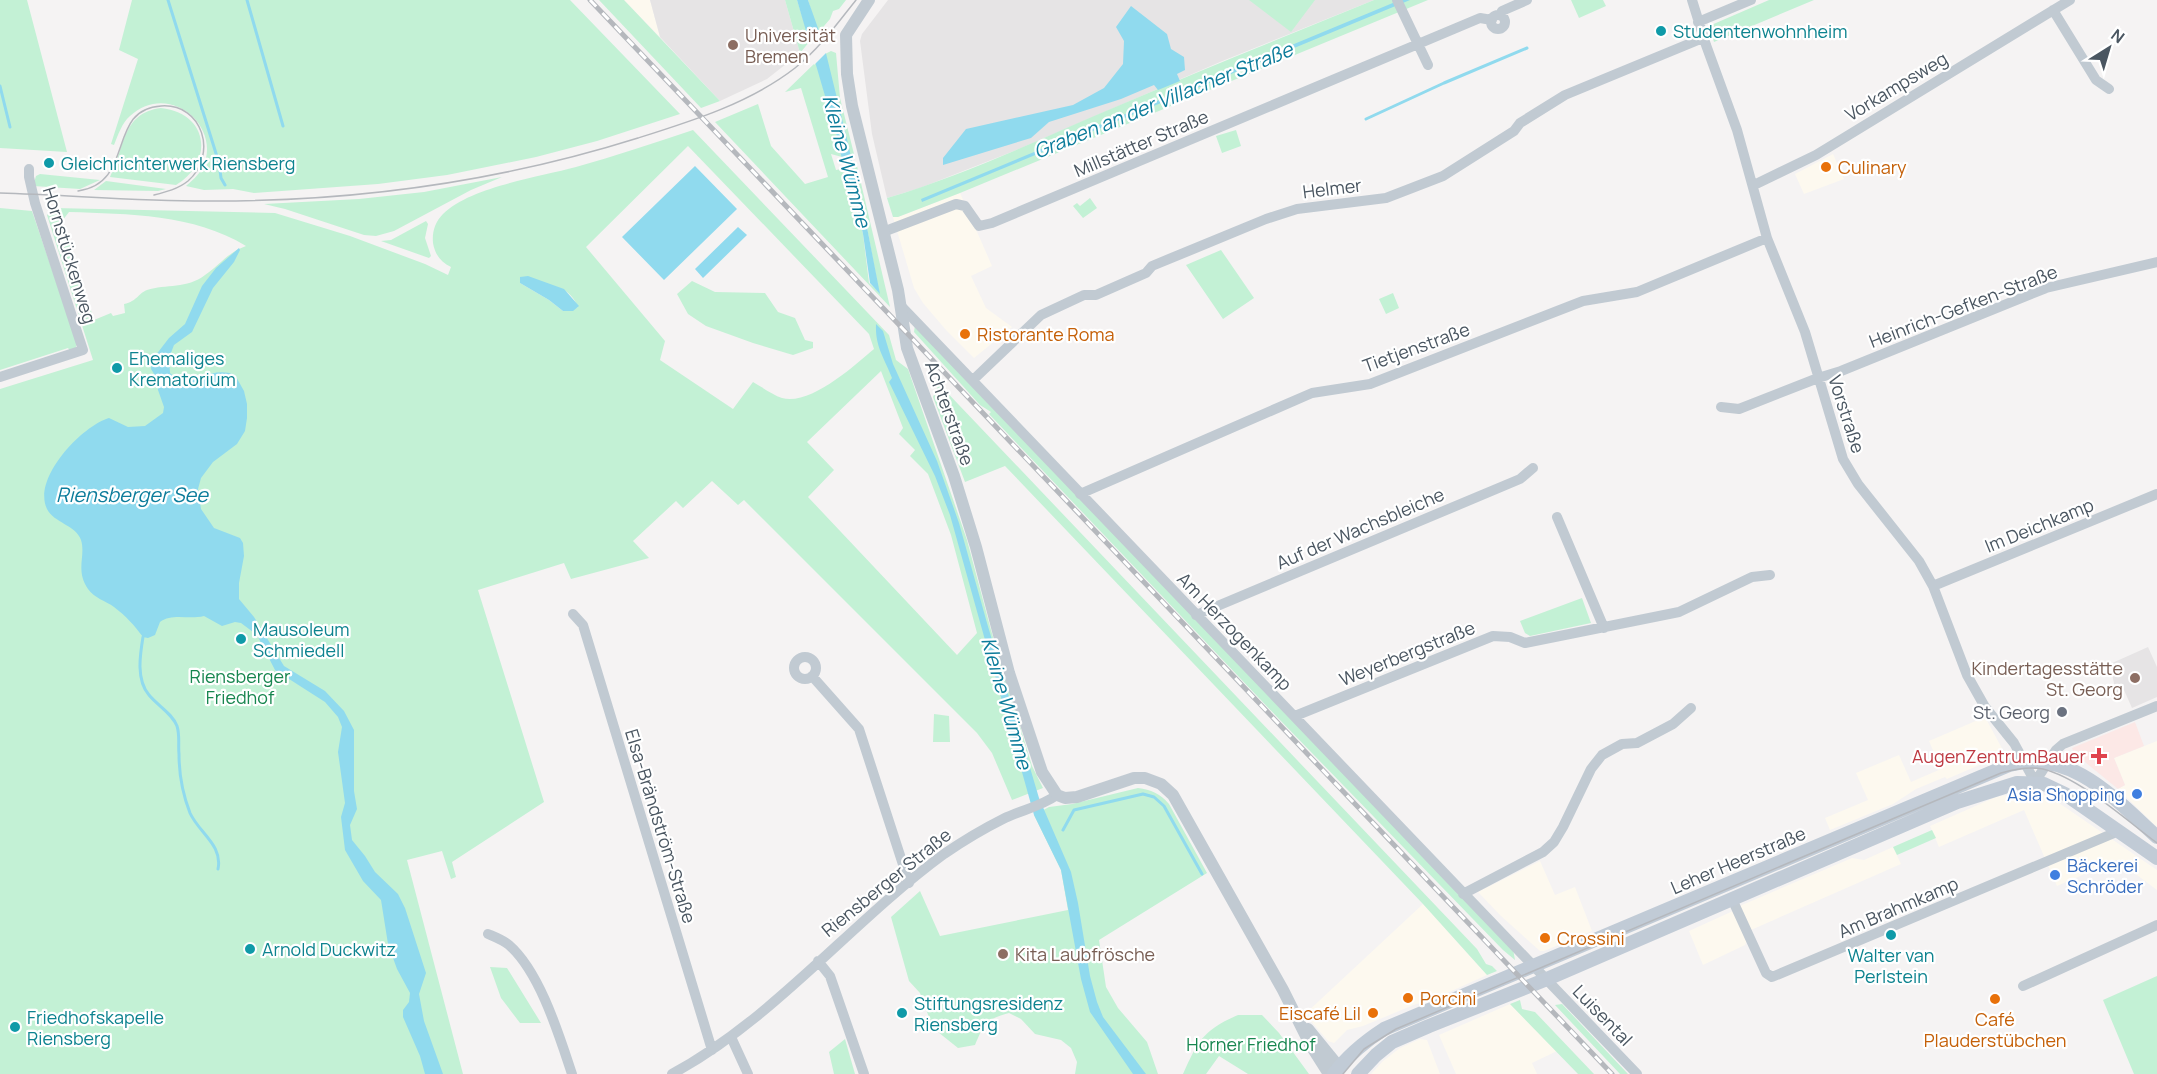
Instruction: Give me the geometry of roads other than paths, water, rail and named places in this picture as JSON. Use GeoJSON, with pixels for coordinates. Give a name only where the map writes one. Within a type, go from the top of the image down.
{"type":"FeatureCollection","features":[{"type":"Feature","properties":{"kind":"main road","name":"Leher Heerstraße"},"geometry":{"type":"LineString","coordinates":[[1337,1072],[1363,1042],[1384,1029],[1710,893],[1969,781],[2024,761],[2048,762],[2065,766],[2116,800],[2157,837]]}},
{"type":"Feature","properties":{"kind":"main road","name":"Leher Heerstraße"},"geometry":{"type":"LineString","coordinates":[[1358,1074],[1392,1042],[1546,979],[1957,802],[2007,785],[2035,783],[2056,788],[2157,858]]}},
{"type":"Feature","properties":{"kind":"street","name":"Achterstraße"},"geometry":{"type":"LineString","coordinates":[[869,0],[846,35],[847,74],[852,106],[901,306],[907,348],[957,486],[976,547],[1009,673],[1042,772],[1057,795]]}},
{"type":"Feature","properties":{"kind":"street"},"geometry":{"type":"LineString","coordinates":[[1397,0],[1428,65]]}},
{"type":"Feature","properties":{"kind":"street"},"geometry":{"type":"LineString","coordinates":[[1418,45],[1480,18],[1496,18],[1502,11],[1527,0]]}},
{"type":"Feature","properties":{"kind":"street","name":"Vorstraße"},"geometry":{"type":"LineString","coordinates":[[1692,0],[1703,38],[1737,130],[1767,238],[1805,332],[1843,459],[1858,484],[1919,561],[1933,586],[1967,675],[1985,707],[2014,743],[2035,783]]}},
{"type":"Feature","properties":{"kind":"street"},"geometry":{"type":"LineString","coordinates":[[1698,22],[1751,0]]}},
{"type":"Feature","properties":{"kind":"street","name":"Vorkampsweg"},"geometry":{"type":"LineString","coordinates":[[1754,185],[1816,155],[2070,0]]}},
{"type":"Feature","properties":{"kind":"street"},"geometry":{"type":"LineString","coordinates":[[2053,10],[2096,80],[2109,88]]}},
{"type":"Feature","properties":{"kind":"street","name":"Helmer"},"geometry":{"type":"LineString","coordinates":[[973,380],[1041,315],[1084,295],[1096,295],[1146,273],[1152,266],[1266,219],[1305,208],[1386,198],[1443,176],[1514,132],[1520,123],[1565,95],[1703,38]]}},
{"type":"Feature","properties":{"kind":"street","name":"Millstätter Straße"},"geometry":{"type":"LineString","coordinates":[[884,232],[956,204],[965,206],[979,226],[992,224],[1418,45]]}},
{"type":"Feature","properties":{"kind":"street","name":"Hornstückenweg"},"geometry":{"type":"LineString","coordinates":[[0,377],[83,350],[35,203],[29,169]]}},
{"type":"Feature","properties":{"kind":"street","name":"Tietjenstraße"},"geometry":{"type":"LineString","coordinates":[[1080,494],[1312,393],[1370,384],[1582,301],[1637,292],[1767,238]]}},
{"type":"Feature","properties":{"kind":"street","name":"Heinrich-Gefken-Straße"},"geometry":{"type":"LineString","coordinates":[[1721,407],[1739,409],[1841,371],[2046,288],[2157,262]]}},
{"type":"Feature","properties":{"kind":"street","name":"Am Herzogenkamp"},"geometry":{"type":"LineString","coordinates":[[901,306],[1546,979]]}},
{"type":"Feature","properties":{"kind":"street","name":"Auf der Wachsbleiche"},"geometry":{"type":"LineString","coordinates":[[1196,615],[1520,479],[1533,468]]}},
{"type":"Feature","properties":{"kind":"street","name":"Im Deichkamp"},"geometry":{"type":"LineString","coordinates":[[1933,586],[2157,494]]}},
{"type":"Feature","properties":{"kind":"street"},"geometry":{"type":"LineString","coordinates":[[1557,517],[1604,628]]}},
{"type":"Feature","properties":{"kind":"street","name":"Weyerbergstraße"},"geometry":{"type":"LineString","coordinates":[[1295,716],[1493,636],[1510,637],[1525,643],[1678,612],[1752,577],[1770,575]]}},
{"type":"Feature","properties":{"kind":"street","name":"Elsa-Brändström-Straße"},"geometry":{"type":"LineString","coordinates":[[573,614],[583,625],[712,1050]]}},
{"type":"Feature","properties":{"kind":"street"},"geometry":{"type":"LineString","coordinates":[[812,676],[859,729],[909,883]]}},
{"type":"Feature","properties":{"kind":"street"},"geometry":{"type":"LineString","coordinates":[[2035,783],[2063,744],[2157,706]]}},
{"type":"Feature","properties":{"kind":"street"},"geometry":{"type":"LineString","coordinates":[[1463,894],[1542,852],[1554,842],[1591,770],[1602,755],[1622,744],[1637,743],[1673,724],[1691,708]]}},
{"type":"Feature","properties":{"kind":"street"},"geometry":{"type":"LineString","coordinates":[[1057,795],[1065,798],[1077,797],[1134,778],[1145,778],[1167,789],[1173,795],[1283,990],[1312,1034],[1330,1053],[1337,1072]]}},
{"type":"Feature","properties":{"kind":"street","name":"Riensberger Straße"},"geometry":{"type":"LineString","coordinates":[[672,1074],[731,1037],[778,999],[818,961],[909,883],[968,838],[1004,819],[1046,803],[1057,795]]}},
{"type":"Feature","properties":{"kind":"street","name":"Am Brahmkamp"},"geometry":{"type":"LineString","coordinates":[[1732,899],[1766,973],[1772,977],[2118,831]]}},
{"type":"Feature","properties":{"kind":"street"},"geometry":{"type":"LineString","coordinates":[[2023,986],[2157,925]]}},
{"type":"Feature","properties":{"kind":"street"},"geometry":{"type":"LineString","coordinates":[[488,934],[507,942],[520,956],[549,1008],[572,1074]]}},
{"type":"Feature","properties":{"kind":"street"},"geometry":{"type":"LineString","coordinates":[[818,961],[830,975],[864,1074]]}},
{"type":"Feature","properties":{"kind":"street","name":"Luisental"},"geometry":{"type":"LineString","coordinates":[[1546,979],[1637,1074]]}},
{"type":"Feature","properties":{"kind":"street"},"geometry":{"type":"LineString","coordinates":[[731,1037],[748,1074]]}},
{"type":"Feature","properties":{"kind":"water","name":"Kleine Wümme"},"geometry":{"type":"Polygon","coordinates":[[[797,0],[808,0],[824,45],[865,217],[880,294],[870,283],[863,234],[853,191],[835,143],[837,137],[797,0]]]}},
{"type":"Feature","properties":{"kind":"water","name":"Graben an der Villacher Straße"},"geometry":{"type":"Polygon","coordinates":[[[1400,0],[1410,0],[922,202],[921,199],[1400,0]]]}},
{"type":"Feature","properties":{"kind":"water"},"geometry":{"type":"Polygon","coordinates":[[[1131,6],[1167,34],[1171,49],[1184,57],[1185,70],[1177,74],[1180,81],[1158,90],[1154,85],[1121,99],[1049,122],[1031,138],[943,165],[943,158],[966,129],[1073,105],[1104,88],[1123,64],[1124,41],[1116,27],[1131,6]]]}},
{"type":"Feature","properties":{"kind":"water"},"geometry":{"type":"Polygon","coordinates":[[[695,166],[737,209],[664,280],[622,237],[695,166]]]}},
{"type":"Feature","properties":{"kind":"water"},"geometry":{"type":"Polygon","coordinates":[[[738,227],[747,235],[703,278],[695,269],[738,227]]]}},
{"type":"Feature","properties":{"kind":"water","name":"Riensberger See"},"geometry":{"type":"Polygon","coordinates":[[[239,248],[234,262],[213,288],[192,332],[174,345],[169,358],[170,373],[185,380],[216,373],[235,375],[244,391],[247,404],[245,431],[237,444],[213,462],[201,478],[198,489],[201,509],[214,528],[240,538],[243,543],[244,556],[239,583],[239,599],[254,617],[284,666],[325,691],[344,711],[354,730],[354,791],[357,809],[350,825],[352,840],[375,872],[398,894],[405,908],[426,973],[419,994],[424,1021],[443,1074],[425,1074],[420,1056],[403,1017],[403,1010],[409,1002],[410,993],[397,969],[388,944],[381,900],[363,881],[345,850],[341,817],[345,803],[338,752],[342,727],[338,717],[325,702],[275,670],[257,635],[241,623],[235,622],[222,626],[204,616],[175,617],[160,622],[155,635],[148,638],[143,637],[122,614],[93,595],[88,589],[81,569],[81,540],[75,531],[50,514],[44,497],[53,469],[62,455],[86,431],[109,418],[128,427],[145,426],[163,413],[164,407],[156,377],[151,369],[152,360],[169,338],[185,324],[202,286],[216,268],[239,248]]]}},
{"type":"Feature","properties":{"kind":"water"},"geometry":{"type":"Polygon","coordinates":[[[528,276],[564,289],[579,306],[573,311],[563,311],[520,283],[520,277],[528,276]]]}},
{"type":"Feature","properties":{"kind":"water","name":"Kleine Wümme"},"geometry":{"type":"Polygon","coordinates":[[[876,324],[883,331],[893,364],[937,461],[959,523],[1039,798],[1071,872],[1097,1002],[1103,1017],[1146,1074],[1133,1074],[1090,1012],[1081,979],[1061,870],[1034,815],[950,515],[935,476],[889,382],[892,378],[879,346],[876,324]]]}},
{"type":"Feature","properties":{"kind":"waterway"},"geometry":{"type":"LineString","coordinates":[[168,0],[225,185]]}},
{"type":"Feature","properties":{"kind":"waterway"},"geometry":{"type":"LineString","coordinates":[[247,0],[283,126]]}},
{"type":"Feature","properties":{"kind":"waterway"},"geometry":{"type":"LineString","coordinates":[[1366,119],[1527,48]]}},
{"type":"Feature","properties":{"kind":"waterway"},"geometry":{"type":"LineString","coordinates":[[0,86],[10,127]]}},
{"type":"Feature","properties":{"kind":"waterway"},"geometry":{"type":"LineString","coordinates":[[143,637],[140,667],[142,682],[149,695],[175,721],[179,736],[180,769],[185,799],[194,820],[214,846],[219,861],[218,869]]}},
{"type":"Feature","properties":{"kind":"waterway"},"geometry":{"type":"LineString","coordinates":[[1063,830],[1074,810],[1143,794],[1154,797],[1164,806],[1202,874]]}},
{"type":"Feature","properties":{"kind":"tram line"},"geometry":{"type":"LineString","coordinates":[[0,193],[179,201],[315,198],[424,186],[532,167],[679,125],[740,101],[778,80],[804,61],[856,0]]}},
{"type":"Feature","properties":{"kind":"tram line"},"geometry":{"type":"LineString","coordinates":[[78,191],[96,185],[108,175],[133,119],[144,110],[161,106],[175,107],[187,113],[202,133],[204,145],[202,158],[197,170],[188,181],[176,188],[154,195]]}},
{"type":"Feature","properties":{"kind":"tram line"},"geometry":{"type":"LineString","coordinates":[[1343,1074],[1364,1049],[1396,1029],[2001,773],[2032,768],[2057,774],[2087,790],[2157,843]]}},
{"type":"Feature","properties":{"kind":"railway"},"geometry":{"type":"LineString","coordinates":[[590,0],[1612,1074]]}},
{"type":"Feature","properties":{"kind":"place","name":"Studentenwohnheim"},"geometry":{"type":"Point","coordinates":[1661,31]}},
{"type":"Feature","properties":{"kind":"place","name":"Universität Bremen"},"geometry":{"type":"Point","coordinates":[733,45]}},
{"type":"Feature","properties":{"kind":"place","name":"Gleichrichterwerk Riensberg"},"geometry":{"type":"Point","coordinates":[49,163]}},
{"type":"Feature","properties":{"kind":"place","name":"Culinary"},"geometry":{"type":"Point","coordinates":[1826,167]}},
{"type":"Feature","properties":{"kind":"place","name":"Ristorante Roma"},"geometry":{"type":"Point","coordinates":[965,334]}},
{"type":"Feature","properties":{"kind":"place","name":"Ehemaliges Krematorium"},"geometry":{"type":"Point","coordinates":[117,368]}},
{"type":"Feature","properties":{"kind":"place","name":"Mausoleum Schmiedell"},"geometry":{"type":"Point","coordinates":[241,639]}},
{"type":"Feature","properties":{"kind":"place","name":"Kindertagesstätte St. Georg"},"geometry":{"type":"Point","coordinates":[2135,678]}},
{"type":"Feature","properties":{"kind":"place","name":"St. Georg"},"geometry":{"type":"Point","coordinates":[2062,712]}},
{"type":"Feature","properties":{"kind":"place","name":"AugenZentrumBauer"},"geometry":{"type":"Point","coordinates":[2099,756]}},
{"type":"Feature","properties":{"kind":"place","name":"Asia Shopping"},"geometry":{"type":"Point","coordinates":[2137,794]}},
{"type":"Feature","properties":{"kind":"place","name":"Bäckerei Schröder"},"geometry":{"type":"Point","coordinates":[2055,875]}},
{"type":"Feature","properties":{"kind":"place","name":"Walter van Perlstein"},"geometry":{"type":"Point","coordinates":[1891,935]}},
{"type":"Feature","properties":{"kind":"place","name":"Crossini"},"geometry":{"type":"Point","coordinates":[1545,938]}},
{"type":"Feature","properties":{"kind":"place","name":"Arnold Duckwitz"},"geometry":{"type":"Point","coordinates":[250,949]}},
{"type":"Feature","properties":{"kind":"place","name":"Kita Laubfrösche"},"geometry":{"type":"Point","coordinates":[1003,954]}},
{"type":"Feature","properties":{"kind":"place","name":"Porcini"},"geometry":{"type":"Point","coordinates":[1408,998]}},
{"type":"Feature","properties":{"kind":"place","name":"Café Plauderstübchen"},"geometry":{"type":"Point","coordinates":[1995,999]}},
{"type":"Feature","properties":{"kind":"place","name":"Stiftungsresidenz Riensberg"},"geometry":{"type":"Point","coordinates":[902,1013]}},
{"type":"Feature","properties":{"kind":"place","name":"Eiscafé Lil"},"geometry":{"type":"Point","coordinates":[1373,1013]}},
{"type":"Feature","properties":{"kind":"place","name":"Friedhofskapelle Riensberg"},"geometry":{"type":"Point","coordinates":[15,1027]}},
{"type":"Feature","properties":{"kind":"park label","name":"Riensberger Friedhof"},"geometry":{"type":"Point","coordinates":[240,686]}},
{"type":"Feature","properties":{"kind":"park label","name":"Horner Friedhof"},"geometry":{"type":"Point","coordinates":[1251,1044]}}]}
